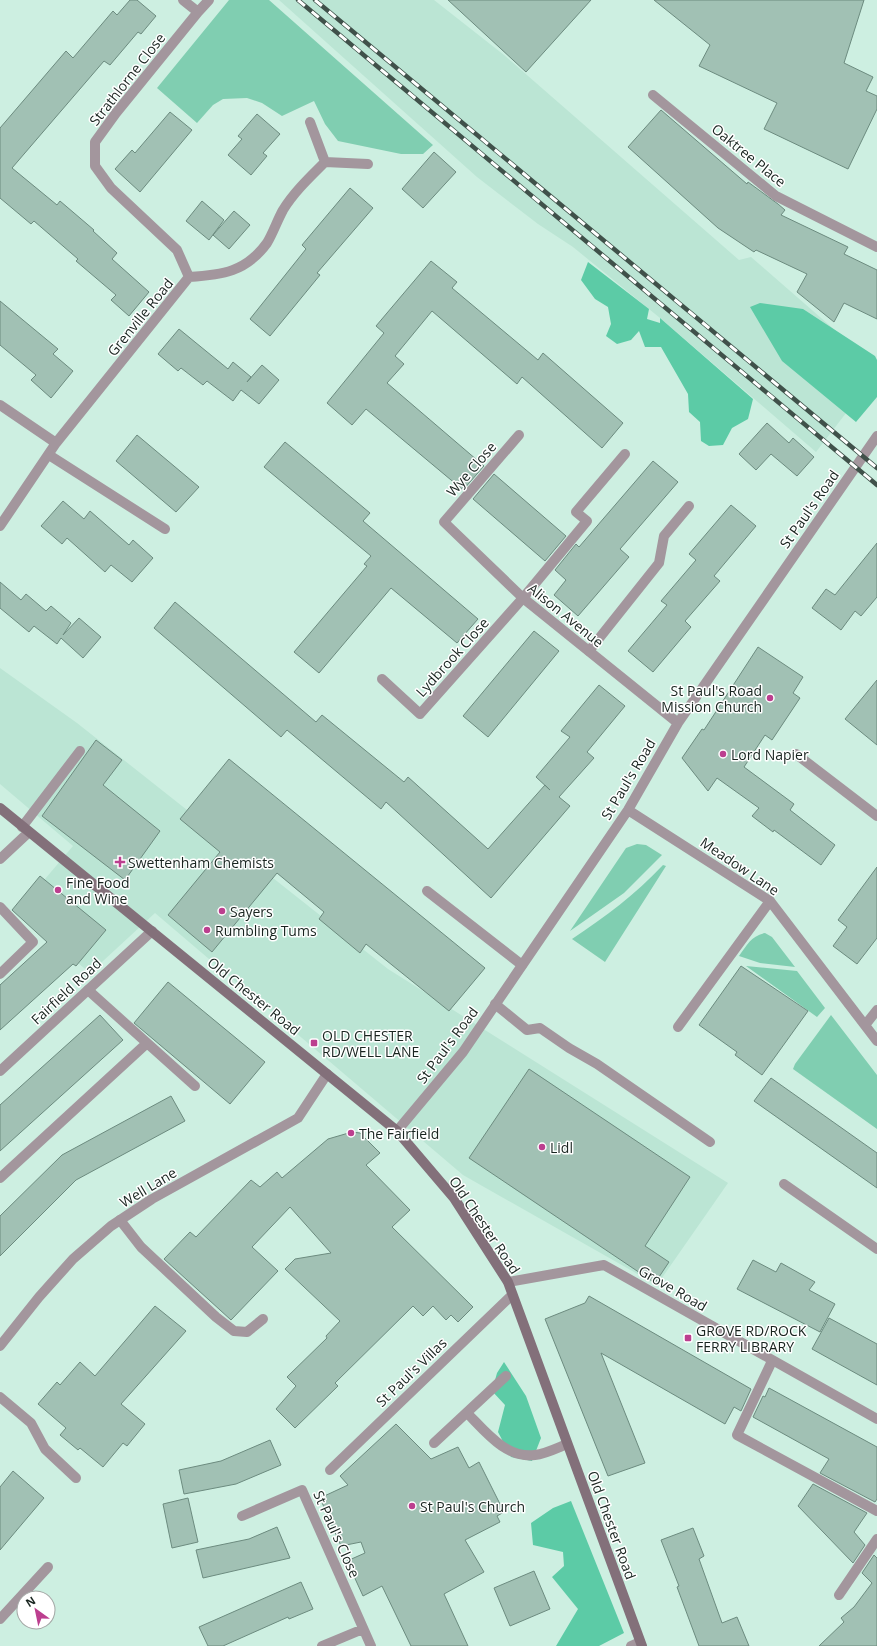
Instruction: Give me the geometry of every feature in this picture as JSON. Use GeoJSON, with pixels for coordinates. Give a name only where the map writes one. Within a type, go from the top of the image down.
{"type":"FeatureCollection","features":[{"type":"Feature","properties":{"kind":"main road","name":"Old Chester Road"},"geometry":{"type":"LineString","coordinates":[[0,808],[397,1131],[454,1198],[508,1282],[638,1645]]}},
{"type":"Feature","properties":{"kind":"street"},"geometry":{"type":"LineString","coordinates":[[183,0],[198,12]]}},
{"type":"Feature","properties":{"kind":"street","name":"Strathlorne Close"},"geometry":{"type":"LineString","coordinates":[[189,277],[177,250],[111,188],[96,166],[96,142],[116,113],[209,0]]}},
{"type":"Feature","properties":{"kind":"street","name":"Oaktree Place"},"geometry":{"type":"LineString","coordinates":[[653,95],[776,196],[877,247]]}},
{"type":"Feature","properties":{"kind":"street"},"geometry":{"type":"LineString","coordinates":[[310,122],[325,162],[368,164]]}},
{"type":"Feature","properties":{"kind":"street","name":"Grenville Road"},"geometry":{"type":"LineString","coordinates":[[0,526],[56,443],[189,277],[222,275],[248,263],[266,243],[283,211],[301,186],[325,162]]}},
{"type":"Feature","properties":{"kind":"street"},"geometry":{"type":"LineString","coordinates":[[0,404],[56,443]]}},
{"type":"Feature","properties":{"kind":"street","name":"Wye Close"},"geometry":{"type":"LineString","coordinates":[[444,522],[519,435]]}},
{"type":"Feature","properties":{"kind":"street","name":"St Paul's Road"},"geometry":{"type":"LineString","coordinates":[[397,1131],[463,1052],[628,810],[678,723],[877,436]]}},
{"type":"Feature","properties":{"kind":"street"},"geometry":{"type":"LineString","coordinates":[[523,598],[586,521],[576,512],[626,454]]}},
{"type":"Feature","properties":{"kind":"street"},"geometry":{"type":"LineString","coordinates":[[49,455],[165,529]]}},
{"type":"Feature","properties":{"kind":"street"},"geometry":{"type":"LineString","coordinates":[[589,651],[659,563],[664,536],[689,506]]}},
{"type":"Feature","properties":{"kind":"street","name":"Alison Avenue"},"geometry":{"type":"LineString","coordinates":[[444,522],[523,598],[678,723]]}},
{"type":"Feature","properties":{"kind":"street","name":"Lydbrook Close"},"geometry":{"type":"LineString","coordinates":[[382,679],[420,714],[523,598]]}},
{"type":"Feature","properties":{"kind":"street"},"geometry":{"type":"LineString","coordinates":[[0,859],[26,830],[80,751]]}},
{"type":"Feature","properties":{"kind":"street"},"geometry":{"type":"LineString","coordinates":[[796,754],[877,816]]}},
{"type":"Feature","properties":{"kind":"street","name":"Meadow Lane"},"geometry":{"type":"LineString","coordinates":[[628,810],[770,901],[866,1024],[877,1041]]}},
{"type":"Feature","properties":{"kind":"street"},"geometry":{"type":"LineString","coordinates":[[428,891],[522,965]]}},
{"type":"Feature","properties":{"kind":"street"},"geometry":{"type":"LineString","coordinates":[[678,1027],[770,901]]}},
{"type":"Feature","properties":{"kind":"street"},"geometry":{"type":"LineString","coordinates":[[0,906],[33,942],[0,974]]}},
{"type":"Feature","properties":{"kind":"street","name":"Fairfield Road"},"geometry":{"type":"LineString","coordinates":[[0,1071],[152,931]]}},
{"type":"Feature","properties":{"kind":"street"},"geometry":{"type":"LineString","coordinates":[[88,990],[146,1044],[195,1086]]}},
{"type":"Feature","properties":{"kind":"street"},"geometry":{"type":"LineString","coordinates":[[496,1004],[527,1030],[540,1028],[569,1048],[597,1064],[710,1142]]}},
{"type":"Feature","properties":{"kind":"street"},"geometry":{"type":"LineString","coordinates":[[866,1024],[877,1010]]}},
{"type":"Feature","properties":{"kind":"street"},"geometry":{"type":"LineString","coordinates":[[0,1178],[146,1044]]}},
{"type":"Feature","properties":{"kind":"street","name":"Well Lane"},"geometry":{"type":"LineString","coordinates":[[0,1346],[39,1296],[73,1259],[120,1220],[152,1199],[298,1118],[327,1074]]}},
{"type":"Feature","properties":{"kind":"street"},"geometry":{"type":"LineString","coordinates":[[784,1184],[877,1249]]}},
{"type":"Feature","properties":{"kind":"street"},"geometry":{"type":"LineString","coordinates":[[120,1220],[141,1247],[216,1317],[234,1331],[247,1332],[263,1319]]}},
{"type":"Feature","properties":{"kind":"street","name":"Grove Road"},"geometry":{"type":"LineString","coordinates":[[508,1282],[604,1265],[877,1420]]}},
{"type":"Feature","properties":{"kind":"street","name":"St Paul's Villas"},"geometry":{"type":"LineString","coordinates":[[330,1470],[512,1294]]}},
{"type":"Feature","properties":{"kind":"street"},"geometry":{"type":"LineString","coordinates":[[772,1361],[736,1435],[877,1511]]}},
{"type":"Feature","properties":{"kind":"street"},"geometry":{"type":"LineString","coordinates":[[434,1443],[506,1376]]}},
{"type":"Feature","properties":{"kind":"street"},"geometry":{"type":"LineString","coordinates":[[0,1397],[31,1423],[45,1449],[76,1478]]}},
{"type":"Feature","properties":{"kind":"street"},"geometry":{"type":"LineString","coordinates":[[466,1413],[503,1447],[517,1454],[535,1456],[567,1444]]}},
{"type":"Feature","properties":{"kind":"street","name":"St Paul's Close"},"geometry":{"type":"LineString","coordinates":[[242,1516],[302,1490],[371,1646]]}},
{"type":"Feature","properties":{"kind":"street"},"geometry":{"type":"LineString","coordinates":[[839,1595],[877,1539]]}},
{"type":"Feature","properties":{"kind":"street"},"geometry":{"type":"LineString","coordinates":[[0,1619],[48,1567]]}},
{"type":"Feature","properties":{"kind":"street"},"geometry":{"type":"LineString","coordinates":[[322,1646],[363,1629]]}},
{"type":"Feature","properties":{"kind":"shaded area"},"geometry":{"type":"Polygon","coordinates":[[[279,0],[434,0],[504,55],[739,260],[751,257],[836,331],[877,363],[873,378],[816,452],[660,318],[573,247],[538,224],[477,177],[279,0]]]}},
{"type":"Feature","properties":{"kind":"shaded area"},"geometry":{"type":"Polygon","coordinates":[[[0,668],[77,723],[388,969],[728,1183],[657,1285],[463,1175],[155,913],[90,973],[17,912],[73,846],[0,784],[0,668]]]}},
{"type":"Feature","properties":{"kind":"green space"},"geometry":{"type":"Polygon","coordinates":[[[229,0],[269,0],[433,145],[423,154],[401,154],[338,141],[325,124],[314,101],[282,116],[262,103],[247,98],[223,99],[213,105],[197,123],[157,88],[229,0]]]}},
{"type":"Feature","properties":{"kind":"green space"},"geometry":{"type":"Polygon","coordinates":[[[588,262],[649,309],[647,319],[660,323],[660,318],[753,399],[748,419],[732,428],[723,445],[709,446],[701,441],[700,422],[689,412],[688,394],[661,347],[645,347],[639,331],[631,340],[617,344],[606,336],[611,324],[608,307],[595,299],[581,280],[588,262]]]}},
{"type":"Feature","properties":{"kind":"green space"},"geometry":{"type":"Polygon","coordinates":[[[760,303],[803,309],[875,356],[877,360],[877,397],[856,422],[782,361],[750,307],[760,303]]]}},
{"type":"Feature","properties":{"kind":"green space"},"geometry":{"type":"Polygon","coordinates":[[[637,844],[646,845],[662,855],[624,893],[570,931],[626,848],[637,844]]]}},
{"type":"Feature","properties":{"kind":"green space"},"geometry":{"type":"Polygon","coordinates":[[[663,865],[666,866],[605,962],[572,939],[620,905],[663,865]]]}},
{"type":"Feature","properties":{"kind":"green space"},"geometry":{"type":"Polygon","coordinates":[[[765,933],[772,937],[795,967],[760,963],[739,956],[756,936],[765,933]]]}},
{"type":"Feature","properties":{"kind":"green space"},"geometry":{"type":"Polygon","coordinates":[[[746,966],[797,971],[825,1008],[817,1017],[746,966]]]}},
{"type":"Feature","properties":{"kind":"green space"},"geometry":{"type":"Polygon","coordinates":[[[831,1015],[877,1075],[877,1129],[793,1069],[795,1064],[831,1015]]]}},
{"type":"Feature","properties":{"kind":"green space"},"geometry":{"type":"Polygon","coordinates":[[[504,1362],[526,1396],[541,1438],[532,1461],[511,1457],[498,1432],[505,1405],[492,1391],[497,1373],[504,1362]]]}},
{"type":"Feature","properties":{"kind":"green space"},"geometry":{"type":"Polygon","coordinates":[[[571,1501],[624,1633],[599,1646],[556,1646],[578,1609],[552,1577],[564,1566],[563,1552],[533,1545],[531,1523],[553,1508],[571,1501]]]}},
{"type":"Feature","properties":{"kind":"building"},"geometry":{"type":"Polygon","coordinates":[[[130,0],[137,0],[156,16],[141,34],[138,32],[110,65],[104,61],[12,168],[57,205],[60,201],[94,230],[93,231],[117,253],[112,259],[149,292],[129,316],[111,300],[116,295],[76,261],[78,259],[34,221],[31,224],[0,198],[0,128],[66,51],[73,58],[113,11],[117,15],[130,0]]]}},
{"type":"Feature","properties":{"kind":"building"},"geometry":{"type":"Polygon","coordinates":[[[448,0],[591,0],[526,72],[448,0]]]}},
{"type":"Feature","properties":{"kind":"building"},"geometry":{"type":"Polygon","coordinates":[[[654,0],[864,0],[844,63],[873,77],[866,91],[877,96],[877,109],[848,169],[764,129],[777,103],[699,66],[710,45],[654,0]]]}},
{"type":"Feature","properties":{"kind":"building"},"geometry":{"type":"Polygon","coordinates":[[[661,110],[747,184],[748,182],[785,210],[781,215],[848,247],[844,254],[877,270],[877,319],[844,303],[834,322],[797,292],[807,274],[756,250],[754,252],[718,228],[628,147],[661,110]]]}},
{"type":"Feature","properties":{"kind":"building"},"geometry":{"type":"Polygon","coordinates":[[[170,112],[192,130],[140,192],[115,169],[132,150],[135,153],[170,112]]]}},
{"type":"Feature","properties":{"kind":"building"},"geometry":{"type":"Polygon","coordinates":[[[257,114],[280,134],[263,153],[267,156],[251,175],[228,155],[242,139],[238,136],[257,114]]]}},
{"type":"Feature","properties":{"kind":"building"},"geometry":{"type":"Polygon","coordinates":[[[434,152],[456,172],[423,208],[402,189],[434,152]]]}},
{"type":"Feature","properties":{"kind":"building"},"geometry":{"type":"Polygon","coordinates":[[[350,188],[373,208],[317,273],[320,275],[270,336],[250,319],[306,249],[302,245],[350,188]]]}},
{"type":"Feature","properties":{"kind":"building"},"geometry":{"type":"Polygon","coordinates":[[[202,201],[224,220],[209,240],[186,221],[202,201]]]}},
{"type":"Feature","properties":{"kind":"building"},"geometry":{"type":"Polygon","coordinates":[[[234,211],[250,225],[229,249],[213,235],[234,211]]]}},
{"type":"Feature","properties":{"kind":"building"},"geometry":{"type":"Polygon","coordinates":[[[431,261],[457,282],[452,288],[538,360],[543,353],[623,423],[602,448],[522,377],[517,384],[432,311],[395,356],[404,364],[387,383],[484,466],[463,490],[366,409],[352,425],[327,403],[384,333],[376,326],[431,261]]]}},
{"type":"Feature","properties":{"kind":"building"},"geometry":{"type":"Polygon","coordinates":[[[0,301],[58,349],[53,354],[73,371],[51,398],[31,380],[36,375],[0,345],[0,301]]]}},
{"type":"Feature","properties":{"kind":"building"},"geometry":{"type":"Polygon","coordinates":[[[179,329],[228,369],[233,362],[251,377],[247,382],[262,365],[279,380],[259,404],[241,390],[233,401],[207,381],[203,385],[181,368],[178,371],[158,354],[179,329]]]}},
{"type":"Feature","properties":{"kind":"building"},"geometry":{"type":"Polygon","coordinates":[[[767,423],[789,443],[793,438],[814,457],[797,476],[771,454],[756,470],[739,454],[767,423]]]}},
{"type":"Feature","properties":{"kind":"building"},"geometry":{"type":"Polygon","coordinates":[[[137,435],[199,487],[176,512],[116,461],[137,435]]]}},
{"type":"Feature","properties":{"kind":"building"},"geometry":{"type":"Polygon","coordinates":[[[285,442],[370,513],[363,521],[478,619],[457,643],[391,588],[319,673],[294,652],[367,566],[364,564],[371,556],[264,467],[285,442]]]}},
{"type":"Feature","properties":{"kind":"building"},"geometry":{"type":"Polygon","coordinates":[[[653,461],[678,482],[620,549],[629,557],[578,616],[554,595],[566,580],[555,570],[576,544],[579,547],[653,461]]]}},
{"type":"Feature","properties":{"kind":"building"},"geometry":{"type":"Polygon","coordinates":[[[494,474],[566,536],[545,561],[473,499],[494,474]]]}},
{"type":"Feature","properties":{"kind":"building"},"geometry":{"type":"Polygon","coordinates":[[[63,501],[84,519],[90,511],[129,545],[133,540],[153,558],[132,582],[111,565],[105,572],[67,538],[62,544],[41,526],[63,501]]]}},
{"type":"Feature","properties":{"kind":"building"},"geometry":{"type":"Polygon","coordinates":[[[731,505],[756,526],[714,576],[720,581],[685,621],[691,627],[653,672],[628,651],[667,605],[661,601],[696,560],[689,554],[731,505]]]}},
{"type":"Feature","properties":{"kind":"building"},"geometry":{"type":"Polygon","coordinates":[[[877,543],[877,597],[861,616],[855,611],[841,630],[812,608],[826,589],[835,595],[877,543]]]}},
{"type":"Feature","properties":{"kind":"building"},"geometry":{"type":"Polygon","coordinates":[[[0,582],[21,600],[26,594],[46,611],[51,606],[71,623],[63,635],[79,618],[101,637],[83,658],[61,638],[57,644],[34,626],[29,632],[0,608],[0,582]]]}},
{"type":"Feature","properties":{"kind":"building"},"geometry":{"type":"Polygon","coordinates":[[[175,602],[316,722],[322,715],[404,782],[408,777],[488,849],[545,785],[536,777],[570,737],[561,731],[599,685],[625,706],[587,752],[594,758],[559,797],[570,806],[491,898],[386,802],[381,809],[287,730],[281,737],[154,628],[175,602]]]}},
{"type":"Feature","properties":{"kind":"building"},"geometry":{"type":"Polygon","coordinates":[[[534,631],[559,651],[488,737],[463,716],[534,631]]]}},
{"type":"Feature","properties":{"kind":"building"},"geometry":{"type":"Polygon","coordinates":[[[758,647],[803,677],[793,693],[800,698],[772,740],[765,735],[744,767],[794,804],[790,810],[835,845],[821,865],[774,830],[773,832],[752,816],[759,808],[717,778],[708,791],[682,758],[702,729],[704,730],[758,647]]]}},
{"type":"Feature","properties":{"kind":"building"},"geometry":{"type":"Polygon","coordinates":[[[877,680],[877,745],[845,719],[877,680]]]}},
{"type":"Feature","properties":{"kind":"building"},"geometry":{"type":"Polygon","coordinates":[[[96,740],[122,760],[103,785],[160,831],[125,880],[42,816],[96,740]]]}},
{"type":"Feature","properties":{"kind":"building"},"geometry":{"type":"Polygon","coordinates":[[[229,759],[485,968],[449,1011],[366,944],[360,953],[319,919],[324,912],[277,873],[212,952],[168,915],[220,852],[180,819],[229,759]]]}},
{"type":"Feature","properties":{"kind":"building"},"geometry":{"type":"Polygon","coordinates":[[[877,867],[877,938],[857,964],[833,946],[847,927],[838,920],[877,867]]]}},
{"type":"Feature","properties":{"kind":"building"},"geometry":{"type":"Polygon","coordinates":[[[40,876],[106,930],[76,966],[73,964],[0,1030],[0,985],[47,942],[12,910],[40,876]]]}},
{"type":"Feature","properties":{"kind":"building"},"geometry":{"type":"Polygon","coordinates":[[[741,966],[808,1011],[762,1075],[735,1055],[737,1052],[699,1025],[741,966]]]}},
{"type":"Feature","properties":{"kind":"building"},"geometry":{"type":"Polygon","coordinates":[[[168,982],[265,1062],[230,1104],[134,1023],[168,982]]]}},
{"type":"Feature","properties":{"kind":"building"},"geometry":{"type":"Polygon","coordinates":[[[100,1015],[123,1040],[0,1151],[0,1105],[100,1015]]]}},
{"type":"Feature","properties":{"kind":"building"},"geometry":{"type":"Polygon","coordinates":[[[529,1069],[690,1177],[645,1246],[669,1262],[655,1283],[469,1158],[529,1069]]]}},
{"type":"Feature","properties":{"kind":"building"},"geometry":{"type":"Polygon","coordinates":[[[771,1078],[877,1153],[877,1188],[754,1101],[771,1078]]]}},
{"type":"Feature","properties":{"kind":"building"},"geometry":{"type":"Polygon","coordinates":[[[171,1096],[185,1121],[76,1180],[0,1256],[0,1216],[62,1155],[171,1096]]]}},
{"type":"Feature","properties":{"kind":"building"},"geometry":{"type":"Polygon","coordinates":[[[352,1132],[360,1133],[380,1153],[366,1165],[410,1210],[392,1227],[473,1307],[458,1322],[451,1315],[446,1320],[433,1306],[423,1316],[413,1306],[335,1383],[338,1386],[295,1428],[276,1409],[296,1386],[287,1377],[327,1338],[326,1336],[340,1321],[285,1269],[295,1259],[331,1253],[290,1207],[252,1247],[278,1271],[231,1320],[164,1259],[190,1232],[196,1237],[251,1180],[260,1187],[277,1172],[282,1178],[328,1139],[352,1132]]]}},
{"type":"Feature","properties":{"kind":"building"},"geometry":{"type":"Polygon","coordinates":[[[753,1260],[776,1272],[781,1263],[815,1282],[809,1290],[835,1304],[820,1332],[737,1289],[753,1260]]]}},
{"type":"Feature","properties":{"kind":"building"},"geometry":{"type":"Polygon","coordinates":[[[589,1296],[751,1389],[741,1411],[734,1407],[725,1424],[601,1353],[645,1463],[608,1476],[545,1319],[585,1303],[589,1296]]]}},
{"type":"Feature","properties":{"kind":"building"},"geometry":{"type":"Polygon","coordinates":[[[155,1306],[186,1331],[121,1404],[145,1424],[127,1446],[123,1443],[103,1467],[80,1448],[78,1450],[60,1435],[66,1428],[38,1404],[57,1382],[60,1385],[80,1362],[95,1376],[155,1306]]]}},
{"type":"Feature","properties":{"kind":"building"},"geometry":{"type":"Polygon","coordinates":[[[829,1318],[877,1344],[877,1385],[812,1349],[829,1318]]]}},
{"type":"Feature","properties":{"kind":"building"},"geometry":{"type":"Polygon","coordinates":[[[769,1388],[877,1447],[877,1499],[875,1502],[820,1473],[829,1459],[753,1417],[763,1396],[765,1397],[769,1388]]]}},
{"type":"Feature","properties":{"kind":"building","name":"St Paul's Church"},"geometry":{"type":"Polygon","coordinates":[[[396,1424],[431,1459],[458,1447],[469,1468],[479,1462],[504,1512],[497,1516],[500,1522],[465,1540],[484,1572],[444,1594],[468,1646],[411,1646],[382,1586],[363,1596],[347,1561],[365,1553],[361,1542],[341,1546],[320,1498],[348,1485],[340,1476],[396,1424]]]}},
{"type":"Feature","properties":{"kind":"building"},"geometry":{"type":"Polygon","coordinates":[[[270,1440],[281,1465],[236,1484],[184,1494],[179,1470],[221,1461],[270,1440]]]}},
{"type":"Feature","properties":{"kind":"building"},"geometry":{"type":"Polygon","coordinates":[[[13,1471],[44,1498],[0,1550],[0,1487],[13,1471]]]}},
{"type":"Feature","properties":{"kind":"building"},"geometry":{"type":"Polygon","coordinates":[[[813,1484],[867,1513],[854,1532],[865,1545],[853,1563],[798,1506],[813,1484]]]}},
{"type":"Feature","properties":{"kind":"building"},"geometry":{"type":"Polygon","coordinates":[[[188,1498],[198,1542],[172,1548],[163,1504],[188,1498]]]}},
{"type":"Feature","properties":{"kind":"building"},"geometry":{"type":"Polygon","coordinates":[[[277,1527],[290,1558],[203,1578],[196,1550],[249,1539],[277,1527]]]}},
{"type":"Feature","properties":{"kind":"building"},"geometry":{"type":"Polygon","coordinates":[[[693,1528],[704,1556],[699,1559],[722,1623],[737,1617],[749,1646],[699,1646],[677,1587],[679,1586],[661,1540],[693,1528]]]}},
{"type":"Feature","properties":{"kind":"building"},"geometry":{"type":"Polygon","coordinates":[[[874,1555],[877,1558],[877,1646],[819,1646],[844,1622],[841,1618],[854,1607],[872,1583],[862,1573],[874,1555]]]}},
{"type":"Feature","properties":{"kind":"building"},"geometry":{"type":"Polygon","coordinates":[[[534,1571],[550,1609],[510,1626],[494,1588],[534,1571]]]}},
{"type":"Feature","properties":{"kind":"building"},"geometry":{"type":"Polygon","coordinates":[[[301,1582],[313,1609],[289,1619],[288,1617],[223,1646],[208,1646],[199,1627],[301,1582]]]}},
{"type":"Feature","properties":{"kind":"railway"},"geometry":{"type":"LineString","coordinates":[[298,0],[877,485]]}},
{"type":"Feature","properties":{"kind":"railway"},"geometry":{"type":"LineString","coordinates":[[315,0],[877,468]]}},
{"type":"Feature","properties":{"kind":"place","name":"St Paul's Road Mission Church"},"geometry":{"type":"Point","coordinates":[770,698]}},
{"type":"Feature","properties":{"kind":"place","name":"Lord Napier"},"geometry":{"type":"Point","coordinates":[723,754]}},
{"type":"Feature","properties":{"kind":"place","name":"Swettenham Chemists"},"geometry":{"type":"Point","coordinates":[120,862]}},
{"type":"Feature","properties":{"kind":"place","name":"Fine Food and Wine"},"geometry":{"type":"Point","coordinates":[58,890]}},
{"type":"Feature","properties":{"kind":"place","name":"Sayers"},"geometry":{"type":"Point","coordinates":[222,911]}},
{"type":"Feature","properties":{"kind":"place","name":"Rumbling Tums"},"geometry":{"type":"Point","coordinates":[207,930]}},
{"type":"Feature","properties":{"kind":"place","name":"OLD CHESTER RD/WELL LANE"},"geometry":{"type":"Point","coordinates":[314,1043]}},
{"type":"Feature","properties":{"kind":"place","name":"The Fairfield"},"geometry":{"type":"Point","coordinates":[351,1133]}},
{"type":"Feature","properties":{"kind":"place","name":"Lidl"},"geometry":{"type":"Point","coordinates":[542,1147]}},
{"type":"Feature","properties":{"kind":"place","name":"GROVE RD/ROCK FERRY LIBRARY"},"geometry":{"type":"Point","coordinates":[688,1338]}},
{"type":"Feature","properties":{"kind":"place","name":"St Paul's Church"},"geometry":{"type":"Point","coordinates":[412,1506]}}]}
